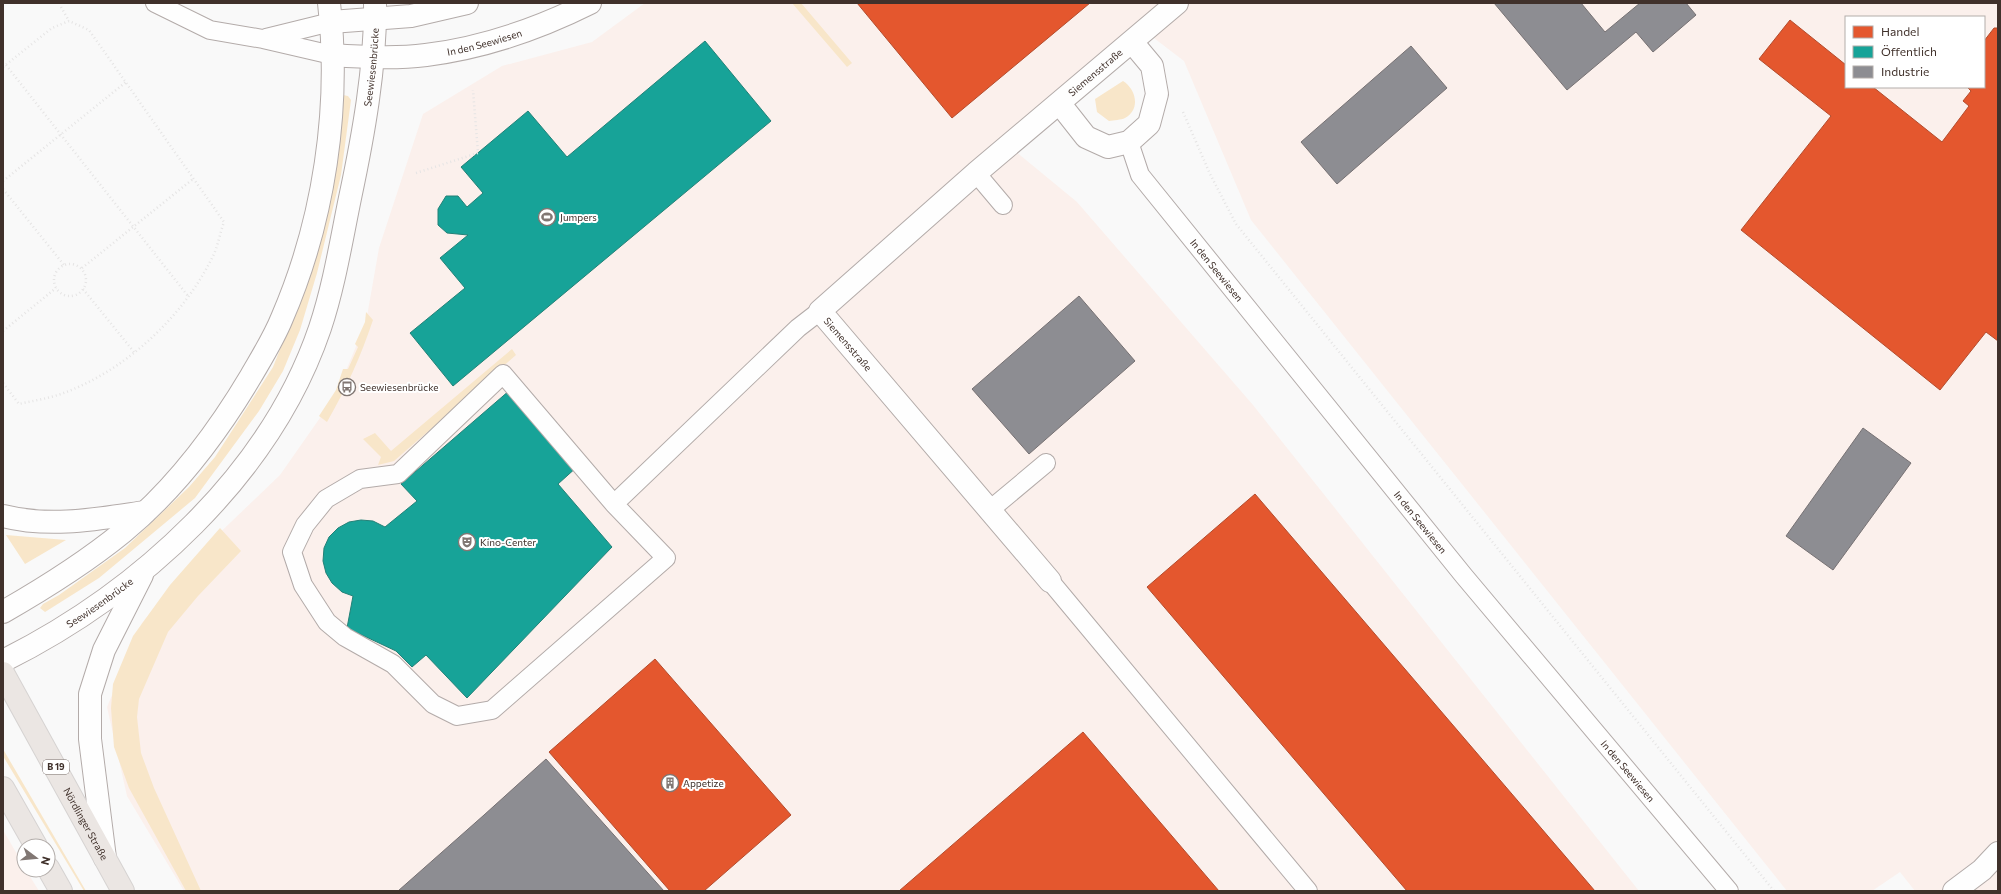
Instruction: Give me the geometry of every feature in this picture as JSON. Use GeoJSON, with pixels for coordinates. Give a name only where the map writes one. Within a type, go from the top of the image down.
{"type":"FeatureCollection","features":[{"type":"Feature","properties":{"kind":"main road","name":"Nördlinger Straße"},"geometry":{"type":"LineString","coordinates":[[3,673],[37,732],[106,863],[123,891]]}},
{"type":"Feature","properties":{"kind":"main road"},"geometry":{"type":"LineString","coordinates":[[3,788],[31,838]]}},
{"type":"Feature","properties":{"kind":"main road"},"geometry":{"type":"LineString","coordinates":[[54,878],[61,891]]}},
{"type":"Feature","properties":{"kind":"street"},"geometry":{"type":"LineString","coordinates":[[3,612],[69,573],[105,546],[145,512],[182,474],[207,444],[247,382],[282,318],[308,242],[318,200],[330,120],[332,55],[330,12],[375,12],[411,16],[468,3]]}},
{"type":"Feature","properties":{"kind":"street","name":"In den Seewiesen"},"geometry":{"type":"LineString","coordinates":[[332,55],[372,57],[426,55],[478,45],[548,22],[590,3]]}},
{"type":"Feature","properties":{"kind":"street","name":"Siemensstraße"},"geometry":{"type":"LineString","coordinates":[[1050,581],[991,509],[820,312],[976,173],[1060,104],[1177,3]]}},
{"type":"Feature","properties":{"kind":"street","name":"Seewiesenbrücke"},"geometry":{"type":"LineString","coordinates":[[3,661],[57,631],[144,571],[196,522],[244,466],[281,413],[320,328],[332,286],[357,166],[372,57],[375,12]]}},
{"type":"Feature","properties":{"kind":"street","name":"Siemensstraße"},"geometry":{"type":"LineString","coordinates":[[1060,104],[1086,137],[1108,147],[1129,142],[1149,124],[1158,94],[1152,66],[1132,42]]}},
{"type":"Feature","properties":{"kind":"street"},"geometry":{"type":"LineString","coordinates":[[3,516],[21,521],[54,523],[145,512]]}},
{"type":"Feature","properties":{"kind":"street"},"geometry":{"type":"LineString","coordinates":[[106,863],[90,739],[90,694],[104,650],[144,571]]}},
{"type":"Feature","properties":{"kind":"street"},"geometry":{"type":"LineString","coordinates":[[1954,891],[1982,870],[1998,854]]}},
{"type":"Feature","properties":{"kind":"lane"},"geometry":{"type":"LineString","coordinates":[[155,3],[210,30],[263,39],[332,55]]}},
{"type":"Feature","properties":{"kind":"lane"},"geometry":{"type":"LineString","coordinates":[[263,39],[330,12]]}},
{"type":"Feature","properties":{"kind":"lane","name":"In den Seewiesen"},"geometry":{"type":"LineString","coordinates":[[1129,142],[1140,175],[1464,576],[1729,891]]}},
{"type":"Feature","properties":{"kind":"lane"},"geometry":{"type":"LineString","coordinates":[[976,173],[1003,205]]}},
{"type":"Feature","properties":{"kind":"lane"},"geometry":{"type":"LineString","coordinates":[[614,504],[798,328],[820,312]]}},
{"type":"Feature","properties":{"kind":"lane"},"geometry":{"type":"LineString","coordinates":[[503,374],[614,504],[666,558],[492,710],[457,716],[433,704],[393,664],[344,637],[327,622],[303,585],[292,552],[305,525],[326,498],[360,480],[398,474],[503,374]]}},
{"type":"Feature","properties":{"kind":"lane"},"geometry":{"type":"LineString","coordinates":[[991,509],[1046,463]]}},
{"type":"Feature","properties":{"kind":"lane"},"geometry":{"type":"LineString","coordinates":[[1050,581],[1308,891]]}},
{"type":"Feature","properties":{"kind":"path"},"geometry":{"type":"LineString","coordinates":[[3,383],[19,404],[58,395],[96,378],[122,362],[173,317],[213,256],[224,222],[89,30],[69,21],[61,7]]}},
{"type":"Feature","properties":{"kind":"path"},"geometry":{"type":"LineString","coordinates":[[3,67],[52,28],[69,21]]}},
{"type":"Feature","properties":{"kind":"path"},"geometry":{"type":"LineString","coordinates":[[6,65],[188,296]]}},
{"type":"Feature","properties":{"kind":"path"},"geometry":{"type":"LineString","coordinates":[[3,182],[126,82]]}},
{"type":"Feature","properties":{"kind":"path"},"geometry":{"type":"LineString","coordinates":[[416,173],[478,153],[474,90]]}},
{"type":"Feature","properties":{"kind":"path"},"geometry":{"type":"LineString","coordinates":[[1180,106],[1204,161],[1236,224],[1774,891]]}},
{"type":"Feature","properties":{"kind":"path"},"geometry":{"type":"LineString","coordinates":[[82,268],[193,178]]}},
{"type":"Feature","properties":{"kind":"path"},"geometry":{"type":"LineString","coordinates":[[3,189],[64,265]]}},
{"type":"Feature","properties":{"kind":"path"},"geometry":{"type":"LineString","coordinates":[[64,265],[76,265],[82,268],[85,274],[86,282],[79,294],[66,296],[56,288],[54,282],[58,269],[64,265]]}},
{"type":"Feature","properties":{"kind":"path"},"geometry":{"type":"LineString","coordinates":[[3,331],[56,288]]}},
{"type":"Feature","properties":{"kind":"path"},"geometry":{"type":"LineString","coordinates":[[83,289],[134,352]]}},
{"type":"Feature","properties":{"kind":"shaded area"},"geometry":{"type":"Polygon","coordinates":[[[645,3],[1998,3],[1998,891],[1915,891],[1900,872],[1872,891],[1787,891],[1251,220],[1184,61],[1146,32],[1009,146],[1077,202],[1253,405],[1639,891],[184,891],[127,796],[107,707],[142,623],[207,545],[280,475],[336,395],[366,322],[379,248],[423,114],[502,66],[592,42],[645,3]]]}},
{"type":"Feature","properties":{"kind":"shaded area"},"geometry":{"type":"Polygon","coordinates":[[[792,3],[801,3],[852,63],[847,67],[792,3]]]}},
{"type":"Feature","properties":{"kind":"shaded area"},"geometry":{"type":"Polygon","coordinates":[[[1123,81],[1134,94],[1135,104],[1133,110],[1125,118],[1109,121],[1097,112],[1095,99],[1123,81]]]}},
{"type":"Feature","properties":{"kind":"shaded area"},"geometry":{"type":"Polygon","coordinates":[[[343,95],[348,96],[351,100],[341,175],[317,273],[300,330],[283,371],[259,411],[195,498],[99,578],[45,612],[40,608],[43,604],[59,595],[125,548],[189,487],[215,457],[273,367],[306,284],[343,95]]]}},
{"type":"Feature","properties":{"kind":"shaded area"},"geometry":{"type":"Polygon","coordinates":[[[366,312],[373,320],[353,372],[327,422],[319,416],[336,390],[343,369],[348,369],[358,347],[355,344],[365,322],[366,312]]]}},
{"type":"Feature","properties":{"kind":"shaded area"},"geometry":{"type":"Polygon","coordinates":[[[512,349],[516,355],[394,461],[378,465],[381,457],[363,439],[375,433],[391,451],[512,349]]]}},
{"type":"Feature","properties":{"kind":"shaded area"},"geometry":{"type":"Polygon","coordinates":[[[220,528],[241,551],[198,596],[168,632],[139,699],[137,717],[141,753],[154,788],[201,891],[186,891],[129,788],[114,747],[111,708],[113,684],[133,636],[170,585],[220,528]]]}},
{"type":"Feature","properties":{"kind":"shaded area"},"geometry":{"type":"Polygon","coordinates":[[[6,535],[66,540],[25,564],[6,535]]]}},
{"type":"Feature","properties":{"kind":"shaded area"},"geometry":{"type":"Polygon","coordinates":[[[3,749],[55,838],[52,838],[3,756],[3,749]]]}},
{"type":"Feature","properties":{"kind":"shaded area"},"geometry":{"type":"Polygon","coordinates":[[[3,830],[16,852],[16,878],[31,878],[39,891],[3,891],[3,830]]]}},
{"type":"Feature","properties":{"kind":"shaded area"},"geometry":{"type":"Polygon","coordinates":[[[56,840],[86,891],[84,891],[56,844],[56,840]]]}},
{"type":"Feature","properties":{"kind":"building: Handel"},"geometry":{"type":"Polygon","coordinates":[[[857,3],[1090,3],[952,118],[857,3]]]}},
{"type":"Feature","properties":{"kind":"building: Handel"},"geometry":{"type":"Polygon","coordinates":[[[1790,20],[1845,64],[1845,88],[1874,88],[1942,142],[1969,106],[1963,101],[1971,91],[1968,88],[1985,88],[1985,40],[1994,28],[1998,28],[1998,341],[1986,332],[1940,390],[1741,230],[1831,116],[1759,59],[1790,20]]]}},
{"type":"Feature","properties":{"kind":"building: Handel"},"geometry":{"type":"Polygon","coordinates":[[[1255,494],[1595,891],[1407,891],[1147,587],[1255,494]]]}},
{"type":"Feature","properties":{"kind":"building: Handel","name":"Appetize"},"geometry":{"type":"Polygon","coordinates":[[[655,659],[791,815],[704,891],[670,891],[549,752],[655,659]]]}},
{"type":"Feature","properties":{"kind":"building: Handel"},"geometry":{"type":"Polygon","coordinates":[[[1083,732],[1219,891],[899,891],[1083,732]]]}},
{"type":"Feature","properties":{"kind":"building: Öffentlich","name":"Jumpers"},"geometry":{"type":"Polygon","coordinates":[[[705,41],[771,121],[453,386],[410,333],[465,288],[440,258],[468,235],[447,233],[438,225],[438,209],[446,196],[458,196],[467,207],[483,193],[461,167],[528,111],[567,157],[705,41]]]}},
{"type":"Feature","properties":{"kind":"building: Öffentlich","name":"Kino-Center"},"geometry":{"type":"Polygon","coordinates":[[[510,390],[578,466],[558,484],[612,547],[467,698],[426,655],[412,667],[396,651],[347,628],[353,596],[342,592],[332,583],[326,573],[323,561],[324,548],[329,537],[338,528],[349,522],[361,520],[373,521],[385,527],[417,501],[401,484],[510,390]]]}},
{"type":"Feature","properties":{"kind":"building: Industrie"},"geometry":{"type":"Polygon","coordinates":[[[1494,3],[1581,3],[1605,32],[1640,3],[1686,3],[1696,15],[1653,52],[1636,32],[1567,90],[1494,3]]]}},
{"type":"Feature","properties":{"kind":"building: Industrie"},"geometry":{"type":"Polygon","coordinates":[[[1411,46],[1447,88],[1337,184],[1301,142],[1411,46]]]}},
{"type":"Feature","properties":{"kind":"building: Industrie"},"geometry":{"type":"Polygon","coordinates":[[[1079,296],[1135,361],[1029,454],[972,389],[1079,296]]]}},
{"type":"Feature","properties":{"kind":"building: Industrie"},"geometry":{"type":"Polygon","coordinates":[[[1863,428],[1911,463],[1833,570],[1786,536],[1863,428]]]}},
{"type":"Feature","properties":{"kind":"building: Industrie"},"geometry":{"type":"Polygon","coordinates":[[[546,759],[664,891],[398,891],[484,815],[546,759]]]}},
{"type":"Feature","properties":{"kind":"place","name":"Jumpers"},"geometry":{"type":"Point","coordinates":[547,217]}},
{"type":"Feature","properties":{"kind":"place","name":"Seewiesenbrücke"},"geometry":{"type":"Point","coordinates":[347,387]}},
{"type":"Feature","properties":{"kind":"place","name":"Kino-Center"},"geometry":{"type":"Point","coordinates":[467,542]}},
{"type":"Feature","properties":{"kind":"place","name":"Appetize"},"geometry":{"type":"Point","coordinates":[670,783]}}]}
